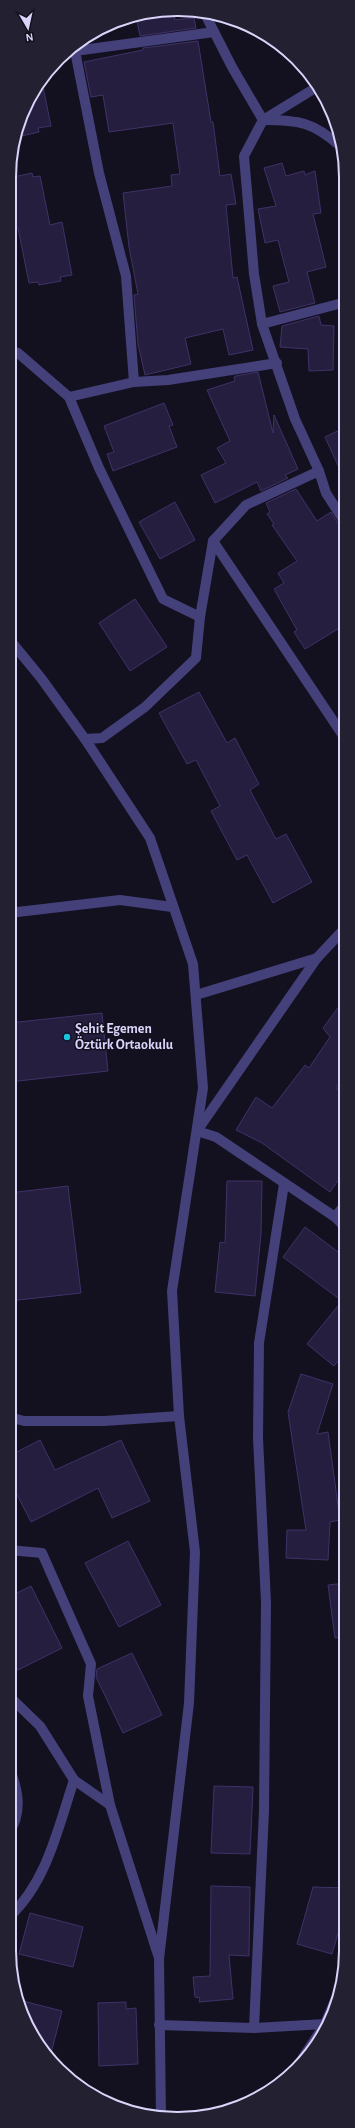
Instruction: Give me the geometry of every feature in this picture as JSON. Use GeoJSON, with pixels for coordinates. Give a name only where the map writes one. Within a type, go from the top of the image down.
{"type":"FeatureCollection","features":[{"type":"Feature","properties":{"kind":"street"},"geometry":{"type":"LineString","coordinates":[[207,19],[263,120]]}},
{"type":"Feature","properties":{"kind":"street"},"geometry":{"type":"LineString","coordinates":[[77,51],[214,32]]}},
{"type":"Feature","properties":{"kind":"street"},"geometry":{"type":"LineString","coordinates":[[75,52],[100,173],[126,276],[134,382]]}},
{"type":"Feature","properties":{"kind":"street"},"geometry":{"type":"LineString","coordinates":[[313,90],[263,120],[244,156],[254,274],[262,324],[277,363],[295,419],[319,471],[326,493],[339,513]]}},
{"type":"Feature","properties":{"kind":"street"},"geometry":{"type":"LineString","coordinates":[[263,120],[296,120],[323,131],[335,141]]}},
{"type":"Feature","properties":{"kind":"street"},"geometry":{"type":"LineString","coordinates":[[262,324],[339,304]]}},
{"type":"Feature","properties":{"kind":"street"},"geometry":{"type":"LineString","coordinates":[[16,353],[69,397],[99,468],[163,599],[200,617]]}},
{"type":"Feature","properties":{"kind":"street"},"geometry":{"type":"LineString","coordinates":[[69,397],[134,382],[168,380],[277,363]]}},
{"type":"Feature","properties":{"kind":"street"},"geometry":{"type":"LineString","coordinates":[[85,738],[102,738],[145,707],[196,658],[200,617],[213,541],[246,505],[319,471]]}},
{"type":"Feature","properties":{"kind":"street"},"geometry":{"type":"LineString","coordinates":[[213,541],[339,730]]}},
{"type":"Feature","properties":{"kind":"street"},"geometry":{"type":"LineString","coordinates":[[16,648],[41,678],[85,738],[150,838],[172,907],[193,964],[203,1088],[172,1291],[180,1416],[195,1560],[189,1703],[159,1959],[161,2111]]}},
{"type":"Feature","properties":{"kind":"street"},"geometry":{"type":"LineString","coordinates":[[16,912],[120,900],[172,907]]}},
{"type":"Feature","properties":{"kind":"street"},"geometry":{"type":"LineString","coordinates":[[197,1131],[317,958],[339,934]]}},
{"type":"Feature","properties":{"kind":"street"},"geometry":{"type":"LineString","coordinates":[[196,995],[317,958]]}},
{"type":"Feature","properties":{"kind":"street"},"geometry":{"type":"LineString","coordinates":[[197,1131],[216,1137],[339,1221]]}},
{"type":"Feature","properties":{"kind":"street"},"geometry":{"type":"LineString","coordinates":[[254,2028],[264,1811],[266,1602],[258,1438],[259,1343],[284,1184]]}},
{"type":"Feature","properties":{"kind":"street"},"geometry":{"type":"LineString","coordinates":[[335,1217],[339,1212]]}},
{"type":"Feature","properties":{"kind":"street"},"geometry":{"type":"LineString","coordinates":[[16,1419],[24,1421],[104,1421],[180,1416]]}},
{"type":"Feature","properties":{"kind":"street"},"geometry":{"type":"LineString","coordinates":[[16,1551],[42,1553],[90,1664],[88,1696],[110,1805],[159,1959]]}},
{"type":"Feature","properties":{"kind":"street"},"geometry":{"type":"LineString","coordinates":[[16,1703],[40,1726],[74,1780],[110,1805]]}},
{"type":"Feature","properties":{"kind":"street"},"geometry":{"type":"LineString","coordinates":[[16,1911],[20,1907],[47,1863],[74,1780]]}},
{"type":"Feature","properties":{"kind":"street"},"geometry":{"type":"LineString","coordinates":[[16,1787],[19,1796],[16,1823]]}},
{"type":"Feature","properties":{"kind":"street"},"geometry":{"type":"LineString","coordinates":[[159,2025],[254,2028],[321,2024]]}},
{"type":"Feature","properties":{"kind":"building"},"geometry":{"type":"Polygon","coordinates":[[[167,16],[174,16],[175,20],[194,18],[196,28],[140,36],[137,22],[167,16]]]}},
{"type":"Feature","properties":{"kind":"building"},"geometry":{"type":"Polygon","coordinates":[[[198,41],[211,122],[213,122],[220,176],[231,174],[236,204],[226,205],[233,278],[237,277],[253,350],[229,355],[223,329],[185,338],[191,364],[145,375],[138,344],[134,295],[138,294],[129,247],[123,193],[172,186],[171,175],[180,174],[173,123],[109,132],[103,95],[91,97],[84,62],[143,50],[143,48],[198,41]]]}},
{"type":"Feature","properties":{"kind":"building"},"geometry":{"type":"Polygon","coordinates":[[[43,88],[51,126],[38,128],[39,132],[22,136],[28,116],[43,88]]]}},
{"type":"Feature","properties":{"kind":"building"},"geometry":{"type":"Polygon","coordinates":[[[282,163],[286,176],[304,171],[305,175],[315,171],[321,213],[313,214],[326,267],[307,272],[315,303],[280,312],[273,286],[289,282],[278,240],[265,243],[258,209],[276,206],[264,168],[282,163]]]}},
{"type":"Feature","properties":{"kind":"building"},"geometry":{"type":"Polygon","coordinates":[[[32,173],[33,177],[40,176],[50,225],[62,222],[72,275],[60,277],[61,281],[39,285],[38,282],[29,283],[18,228],[16,228],[16,176],[32,173]]]}},
{"type":"Feature","properties":{"kind":"building"},"geometry":{"type":"Polygon","coordinates":[[[319,316],[321,325],[334,326],[333,370],[309,371],[308,349],[280,347],[282,326],[319,316]]]}},
{"type":"Feature","properties":{"kind":"building"},"geometry":{"type":"Polygon","coordinates":[[[258,372],[273,433],[274,415],[298,469],[285,475],[288,478],[261,491],[257,482],[215,503],[201,475],[226,463],[217,448],[230,441],[207,390],[235,381],[234,377],[236,376],[258,372]]]}},
{"type":"Feature","properties":{"kind":"building"},"geometry":{"type":"Polygon","coordinates":[[[164,403],[173,425],[169,426],[177,447],[113,471],[107,454],[114,452],[104,426],[164,403]]]}},
{"type":"Feature","properties":{"kind":"building"},"geometry":{"type":"Polygon","coordinates":[[[339,430],[339,468],[325,437],[339,430]]]}},
{"type":"Feature","properties":{"kind":"building"},"geometry":{"type":"Polygon","coordinates":[[[296,489],[317,521],[331,512],[339,525],[339,628],[305,649],[294,632],[297,630],[274,589],[284,583],[278,573],[297,561],[272,525],[274,524],[267,514],[270,512],[266,503],[296,489]]]}},
{"type":"Feature","properties":{"kind":"building"},"geometry":{"type":"Polygon","coordinates":[[[175,502],[195,540],[160,559],[139,522],[175,502]]]}},
{"type":"Feature","properties":{"kind":"building"},"geometry":{"type":"Polygon","coordinates":[[[135,599],[167,647],[130,671],[99,623],[135,599]]]}},
{"type":"Feature","properties":{"kind":"building"},"geometry":{"type":"Polygon","coordinates":[[[199,692],[227,743],[235,738],[259,784],[250,790],[276,839],[286,834],[312,882],[273,903],[247,855],[237,860],[211,811],[220,806],[196,760],[187,764],[159,713],[199,692]]]}},
{"type":"Feature","properties":{"kind":"building"},"geometry":{"type":"Polygon","coordinates":[[[339,1006],[339,1084],[336,1088],[339,1090],[339,1179],[330,1192],[262,1143],[236,1130],[256,1097],[272,1108],[305,1065],[309,1068],[330,1037],[323,1028],[339,1006]]]}},
{"type":"Feature","properties":{"kind":"building","name":"Şehit Egemen Öztürk Ortaokulu"},"geometry":{"type":"Polygon","coordinates":[[[102,1013],[108,1071],[16,1081],[16,1022],[102,1013]]]}},
{"type":"Feature","properties":{"kind":"building"},"geometry":{"type":"Polygon","coordinates":[[[227,1181],[262,1181],[261,1234],[255,1296],[215,1292],[220,1242],[225,1243],[227,1181]]]}},
{"type":"Feature","properties":{"kind":"building"},"geometry":{"type":"Polygon","coordinates":[[[68,1186],[81,1293],[16,1300],[16,1192],[68,1186]]]}},
{"type":"Feature","properties":{"kind":"building"},"geometry":{"type":"Polygon","coordinates":[[[305,1227],[339,1253],[339,1299],[283,1257],[305,1227]]]}},
{"type":"Feature","properties":{"kind":"building"},"geometry":{"type":"Polygon","coordinates":[[[339,1305],[339,1360],[334,1366],[307,1344],[339,1305]]]}},
{"type":"Feature","properties":{"kind":"building"},"geometry":{"type":"Polygon","coordinates":[[[301,1374],[333,1384],[317,1434],[328,1432],[339,1513],[339,1520],[330,1522],[328,1560],[286,1558],[287,1530],[306,1530],[288,1412],[301,1374]]]}},
{"type":"Feature","properties":{"kind":"building"},"geometry":{"type":"Polygon","coordinates":[[[40,1440],[55,1470],[121,1440],[150,1501],[112,1518],[98,1488],[31,1522],[16,1493],[16,1452],[40,1440]]]}},
{"type":"Feature","properties":{"kind":"building"},"geometry":{"type":"Polygon","coordinates":[[[128,1541],[161,1605],[119,1627],[85,1563],[128,1541]]]}},
{"type":"Feature","properties":{"kind":"building"},"geometry":{"type":"Polygon","coordinates":[[[339,1584],[339,1638],[335,1638],[328,1585],[339,1584]]]}},
{"type":"Feature","properties":{"kind":"building"},"geometry":{"type":"Polygon","coordinates":[[[31,1586],[62,1648],[18,1670],[16,1666],[16,1594],[31,1586]]]}},
{"type":"Feature","properties":{"kind":"building"},"geometry":{"type":"Polygon","coordinates":[[[132,1653],[162,1715],[123,1733],[96,1677],[97,1669],[132,1653]]]}},
{"type":"Feature","properties":{"kind":"building"},"geometry":{"type":"Polygon","coordinates":[[[214,1786],[253,1787],[250,1854],[211,1853],[214,1786]]]}},
{"type":"Feature","properties":{"kind":"building"},"geometry":{"type":"Polygon","coordinates":[[[211,1886],[250,1887],[249,1956],[229,1955],[233,1999],[199,2002],[200,1998],[195,1997],[193,1977],[210,1976],[211,1886]]]}},
{"type":"Feature","properties":{"kind":"building"},"geometry":{"type":"Polygon","coordinates":[[[313,1887],[339,1888],[339,1930],[332,1954],[297,1944],[313,1887]]]}},
{"type":"Feature","properties":{"kind":"building"},"geometry":{"type":"Polygon","coordinates":[[[30,1913],[83,1927],[73,1967],[19,1954],[30,1913]]]}},
{"type":"Feature","properties":{"kind":"building"},"geometry":{"type":"Polygon","coordinates":[[[25,2001],[62,2011],[51,2052],[33,2022],[25,2001]]]}},
{"type":"Feature","properties":{"kind":"building"},"geometry":{"type":"Polygon","coordinates":[[[126,2002],[126,2009],[136,2008],[138,2064],[99,2066],[98,2003],[126,2002]]]}},
{"type":"Feature","properties":{"kind":"place","name":"Şehit Egemen Öztürk Ortaokulu"},"geometry":{"type":"Point","coordinates":[67,1037]}}]}
